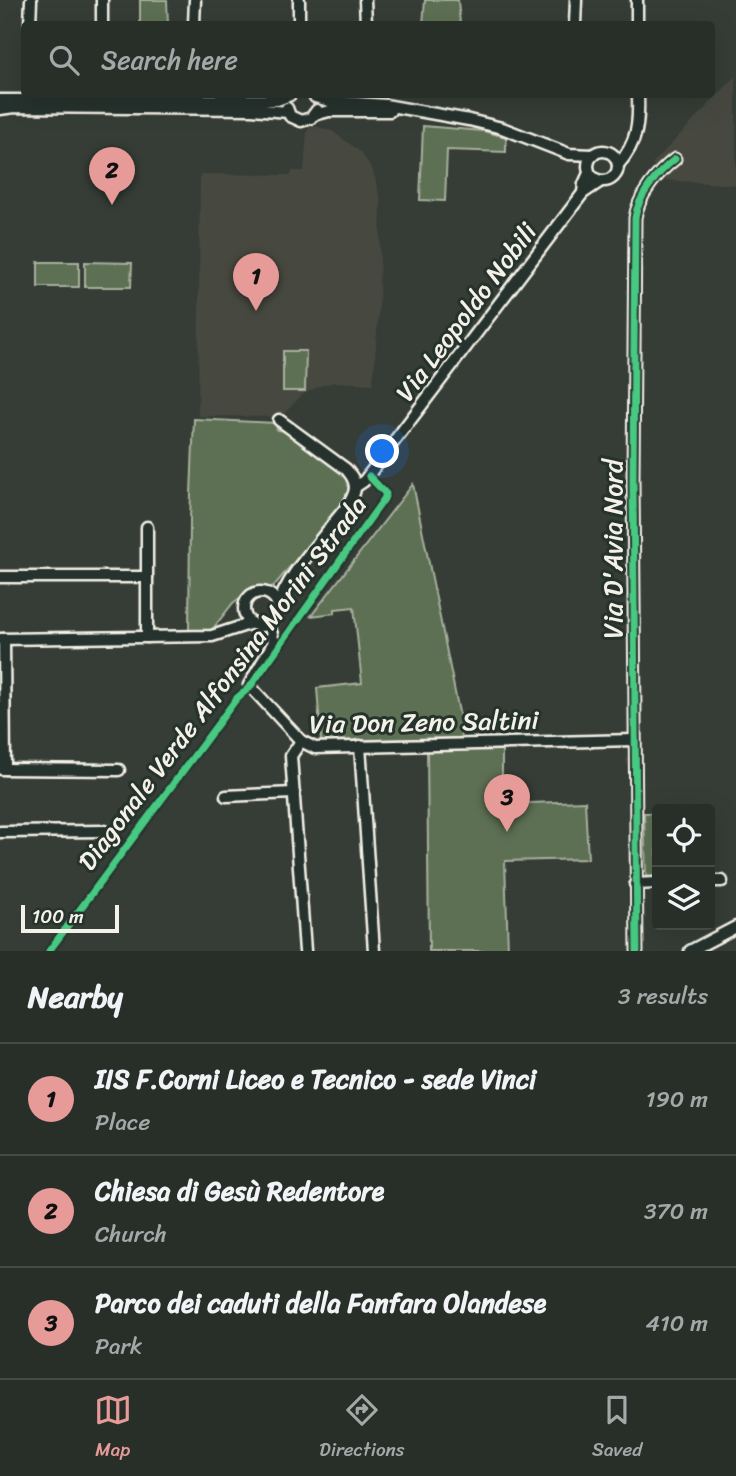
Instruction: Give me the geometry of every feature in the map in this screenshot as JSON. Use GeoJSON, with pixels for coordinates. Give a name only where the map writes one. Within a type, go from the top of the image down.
{"type":"FeatureCollection","features":[{"type":"Feature","properties":{"kind":"street"},"geometry":{"type":"LineString","coordinates":[[30,21],[32,0]]}},
{"type":"Feature","properties":{"kind":"street"},"geometry":{"type":"LineString","coordinates":[[102,0],[102,21]]}},
{"type":"Feature","properties":{"kind":"street"},"geometry":{"type":"LineString","coordinates":[[194,21],[195,0]]}},
{"type":"Feature","properties":{"kind":"street"},"geometry":{"type":"LineString","coordinates":[[299,0],[299,21]]}},
{"type":"Feature","properties":{"kind":"street"},"geometry":{"type":"LineString","coordinates":[[365,0],[366,21]]}},
{"type":"Feature","properties":{"kind":"street"},"geometry":{"type":"LineString","coordinates":[[575,21],[576,0]]}},
{"type":"Feature","properties":{"kind":"street"},"geometry":{"type":"LineString","coordinates":[[637,0],[637,21]]}},
{"type":"Feature","properties":{"kind":"street"},"geometry":{"type":"LineString","coordinates":[[0,100],[282,98]]}},
{"type":"Feature","properties":{"kind":"street"},"geometry":{"type":"LineString","coordinates":[[289,98],[286,106],[288,112],[294,119],[301,121],[329,111],[412,111]]}},
{"type":"Feature","properties":{"kind":"street"},"geometry":{"type":"LineString","coordinates":[[314,98],[317,110],[314,115]]}},
{"type":"Feature","properties":{"kind":"street"},"geometry":{"type":"LineString","coordinates":[[320,98],[385,105],[495,126],[569,154],[593,155],[604,151],[612,154],[618,164]]}},
{"type":"Feature","properties":{"kind":"street"},"geometry":{"type":"LineString","coordinates":[[569,154],[594,178],[601,181],[612,178],[636,134],[639,123],[638,98]]}},
{"type":"Feature","properties":{"kind":"street"},"geometry":{"type":"LineString","coordinates":[[0,109],[152,108],[288,112]]}},
{"type":"Feature","properties":{"kind":"street"},"geometry":{"type":"LineString","coordinates":[[612,154],[628,148]]}},
{"type":"Feature","properties":{"kind":"street"},"geometry":{"type":"LineString","coordinates":[[588,170],[588,161],[593,155]]}},
{"type":"Feature","properties":{"kind":"street","name":"Via D'Avia Nord"},"geometry":{"type":"LineString","coordinates":[[637,951],[633,467],[635,218],[645,193],[675,159]]}},
{"type":"Feature","properties":{"kind":"street","name":"Via Leopoldo Nobili"},"geometry":{"type":"LineString","coordinates":[[583,193],[588,170]]}},
{"type":"Feature","properties":{"kind":"street","name":"Via Leopoldo Nobili"},"geometry":{"type":"LineString","coordinates":[[278,606],[293,576],[346,506],[355,487],[364,481],[583,193],[601,181]]}},
{"type":"Feature","properties":{"kind":"street"},"geometry":{"type":"LineString","coordinates":[[279,420],[346,469],[355,487]]}},
{"type":"Feature","properties":{"kind":"street"},"geometry":{"type":"LineString","coordinates":[[147,527],[147,637]]}},
{"type":"Feature","properties":{"kind":"street","name":"Via Leopoldo Nobili"},"geometry":{"type":"LineString","coordinates":[[269,593],[293,576]]}},
{"type":"Feature","properties":{"kind":"street"},"geometry":{"type":"LineString","coordinates":[[0,577],[147,577]]}},
{"type":"Feature","properties":{"kind":"street"},"geometry":{"type":"LineString","coordinates":[[259,592],[269,593],[278,606],[277,616],[269,624],[258,626],[248,619],[244,604],[249,596],[259,592]]}},
{"type":"Feature","properties":{"kind":"street"},"geometry":{"type":"LineString","coordinates":[[119,770],[3,769],[2,639],[212,636],[248,619]]}},
{"type":"Feature","properties":{"kind":"street"},"geometry":{"type":"LineString","coordinates":[[269,624],[274,633],[274,642],[249,685],[301,741]]}},
{"type":"Feature","properties":{"kind":"street","name":"Via Don Zeno Saltini"},"geometry":{"type":"LineString","coordinates":[[305,951],[290,756],[301,741],[316,748],[634,740]]}},
{"type":"Feature","properties":{"kind":"street"},"geometry":{"type":"LineString","coordinates":[[360,746],[373,951]]}},
{"type":"Feature","properties":{"kind":"street"},"geometry":{"type":"LineString","coordinates":[[226,796],[294,793]]}},
{"type":"Feature","properties":{"kind":"street"},"geometry":{"type":"LineString","coordinates":[[0,832],[105,831]]}},
{"type":"Feature","properties":{"kind":"street"},"geometry":{"type":"LineString","coordinates":[[715,881],[722,881]]}},
{"type":"Feature","properties":{"kind":"street"},"geometry":{"type":"LineString","coordinates":[[635,884],[652,883]]}},
{"type":"Feature","properties":{"kind":"street"},"geometry":{"type":"LineString","coordinates":[[690,951],[736,927]]}},
{"type":"Feature","properties":{"kind":"shaded area"},"geometry":{"type":"Polygon","coordinates":[[[736,76],[736,185],[665,180],[652,164],[736,76]]]}},
{"type":"Feature","properties":{"kind":"shaded area"},"geometry":{"type":"Polygon","coordinates":[[[311,125],[332,131],[361,152],[373,171],[381,201],[379,305],[373,384],[334,382],[320,386],[302,395],[281,417],[198,416],[200,174],[291,175],[292,171],[304,171],[307,131],[311,125]]]}},
{"type":"Feature","properties":{"kind":"green space"},"geometry":{"type":"Polygon","coordinates":[[[140,0],[167,0],[168,21],[140,21],[140,0]]]}},
{"type":"Feature","properties":{"kind":"green space"},"geometry":{"type":"Polygon","coordinates":[[[425,0],[458,0],[460,21],[423,21],[425,0]]]}},
{"type":"Feature","properties":{"kind":"green space"},"geometry":{"type":"Polygon","coordinates":[[[423,126],[483,131],[506,137],[506,152],[447,150],[445,201],[420,200],[423,126]]]}},
{"type":"Feature","properties":{"kind":"green space"},"geometry":{"type":"Polygon","coordinates":[[[38,262],[79,262],[79,287],[38,287],[38,262]]]}},
{"type":"Feature","properties":{"kind":"green space"},"geometry":{"type":"Polygon","coordinates":[[[85,262],[132,263],[131,287],[85,287],[85,262]]]}},
{"type":"Feature","properties":{"kind":"green space"},"geometry":{"type":"Polygon","coordinates":[[[283,351],[306,351],[305,391],[283,391],[283,351]]]}},
{"type":"Feature","properties":{"kind":"green space"},"geometry":{"type":"Polygon","coordinates":[[[194,419],[276,423],[277,430],[290,431],[342,471],[350,482],[342,504],[274,586],[244,595],[233,603],[211,631],[189,631],[194,419]]]}},
{"type":"Feature","properties":{"kind":"green space"},"geometry":{"type":"Polygon","coordinates":[[[413,484],[460,717],[461,738],[321,741],[317,688],[362,683],[354,607],[311,616],[413,484]]]}},
{"type":"Feature","properties":{"kind":"green space"},"geometry":{"type":"Polygon","coordinates":[[[502,747],[502,804],[585,801],[588,859],[505,861],[508,951],[429,951],[427,748],[502,747]]]}},
{"type":"Feature","properties":{"kind":"green space"},"geometry":{"type":"Polygon","coordinates":[[[644,813],[652,813],[652,876],[646,877],[644,813]]]}},
{"type":"Feature","properties":{"kind":"cycle path"},"geometry":{"type":"LineString","coordinates":[[637,951],[633,480],[635,218],[640,201],[649,186],[675,159]]}},
{"type":"Feature","properties":{"kind":"cycle path","name":"Diagonale Verde Alfonsina Morini Strada"},"geometry":{"type":"LineString","coordinates":[[49,951],[237,698],[250,687],[384,499],[386,494],[369,476]]}},
{"type":"Feature","properties":{"kind":"place","name":"Chiesa di Gesù Redentore"},"geometry":{"type":"Point","coordinates":[112,205]}},
{"type":"Feature","properties":{"kind":"place","name":"IIS F.Corni Liceo e Tecnico - sede Vinci"},"geometry":{"type":"Point","coordinates":[256,311]}},
{"type":"Feature","properties":{"kind":"place","name":"Parco dei caduti della Fanfara Olandese"},"geometry":{"type":"Point","coordinates":[507,832]}}]}
